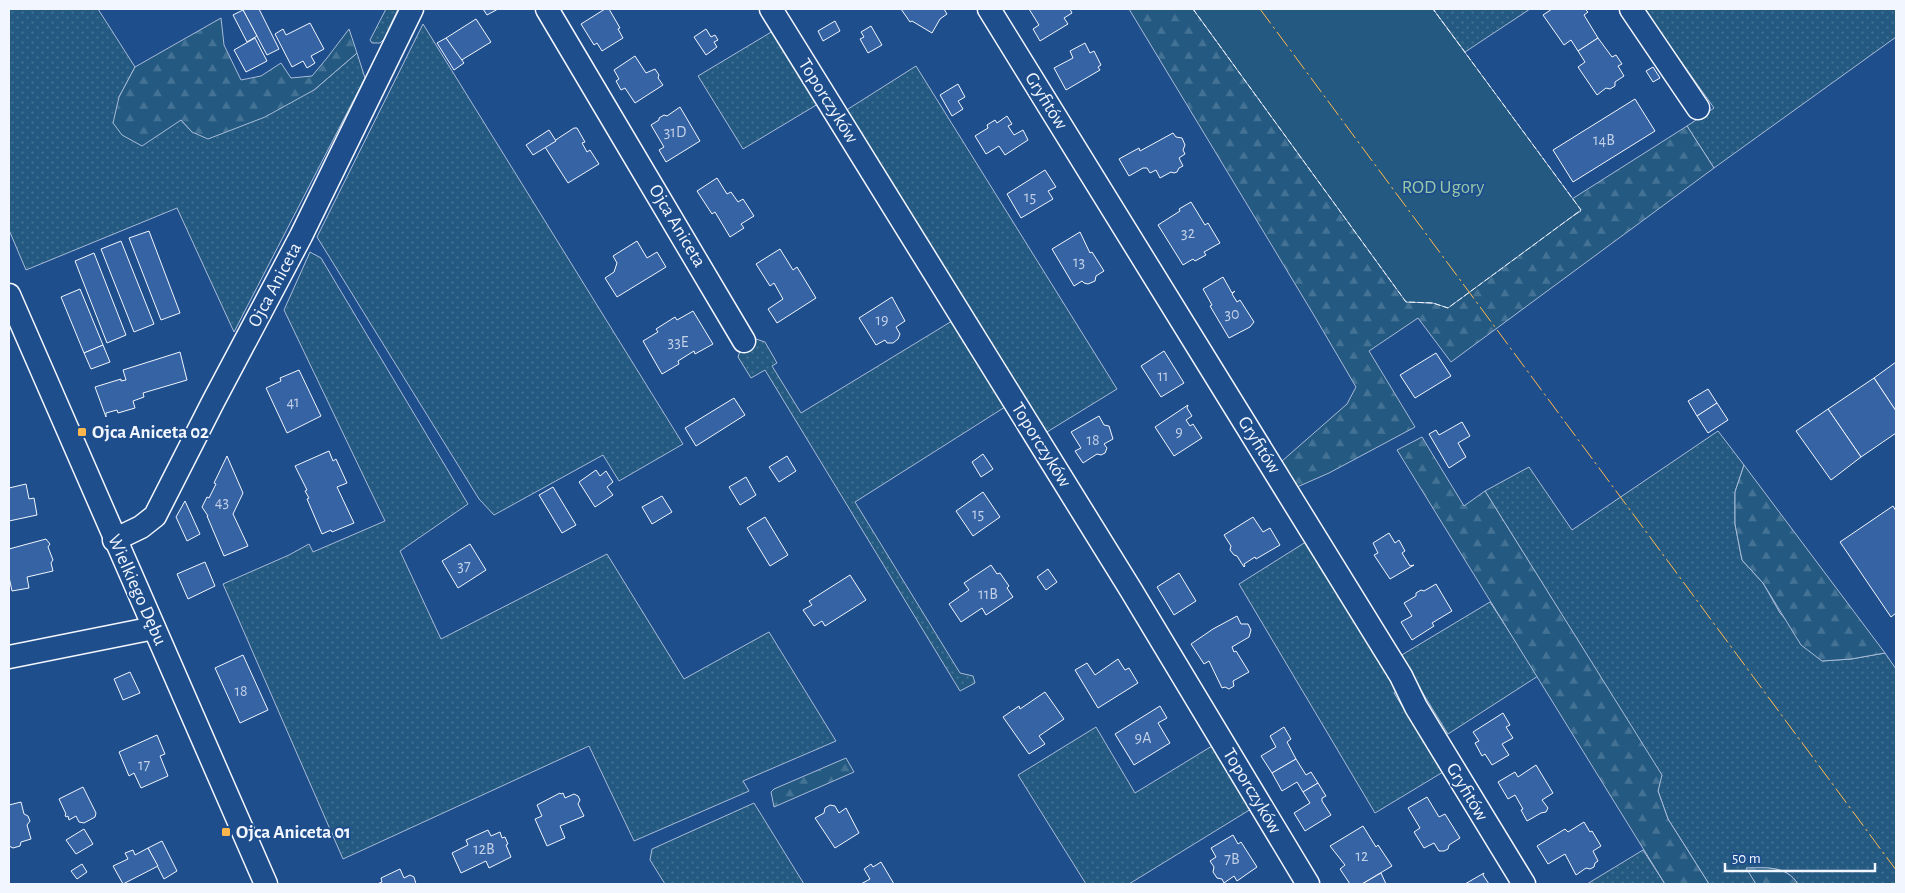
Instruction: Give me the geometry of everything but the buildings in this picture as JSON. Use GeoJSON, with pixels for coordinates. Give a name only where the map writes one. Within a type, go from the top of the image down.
{"type":"FeatureCollection","features":[{"type":"Feature","properties":{"kind":"street","name":"Ojca Aniceta"},"geometry":{"type":"LineString","coordinates":[[114,540],[141,527],[155,516],[301,236],[412,9]]}},
{"type":"Feature","properties":{"kind":"street","name":"Ojca Aniceta"},"geometry":{"type":"LineString","coordinates":[[547,9],[744,341]]}},
{"type":"Feature","properties":{"kind":"street","name":"Toporczyków"},"geometry":{"type":"LineString","coordinates":[[771,9],[1126,582],[1308,884]]}},
{"type":"Feature","properties":{"kind":"street","name":"Gryfitów"},"geometry":{"type":"LineString","coordinates":[[988,9],[1396,668],[1416,707],[1524,884]]}},
{"type":"Feature","properties":{"kind":"street"},"geometry":{"type":"LineString","coordinates":[[1631,9],[1698,108]]}},
{"type":"Feature","properties":{"kind":"street","name":"Wielkiego Dębu"},"geometry":{"type":"LineString","coordinates":[[9,295],[114,540],[266,884]]}},
{"type":"Feature","properties":{"kind":"street"},"geometry":{"type":"LineString","coordinates":[[9,658],[154,628]]}},
{"type":"Feature","properties":{"kind":"green space"},"geometry":{"type":"Polygon","coordinates":[[[9,9],[98,9],[135,67],[119,97],[181,120],[192,132],[314,90],[357,53],[365,78],[234,332],[177,208],[26,270],[9,230],[9,9]]]}},
{"type":"Feature","properties":{"kind":"green space"},"geometry":{"type":"Polygon","coordinates":[[[386,9],[398,9],[384,39],[380,43],[372,43],[370,40],[386,9]]]}},
{"type":"Feature","properties":{"kind":"green space"},"geometry":{"type":"Polygon","coordinates":[[[1129,9],[1193,9],[1407,302],[1433,303],[1581,211],[1572,199],[1687,126],[1714,168],[1451,362],[1418,318],[1369,351],[1415,427],[1329,473],[1297,487],[1282,461],[1347,404],[1356,387],[1129,9]]]}},
{"type":"Feature","properties":{"kind":"green space","name":"ROD Ugory"},"geometry":{"type":"Polygon","coordinates":[[[1193,9],[1433,9],[1581,210],[1448,308],[1433,303],[1406,302],[1193,9]]]}},
{"type":"Feature","properties":{"kind":"green space"},"geometry":{"type":"Polygon","coordinates":[[[1433,9],[1530,9],[1465,52],[1433,9]]]}},
{"type":"Feature","properties":{"kind":"green space"},"geometry":{"type":"Polygon","coordinates":[[[1644,9],[1896,9],[1896,37],[1714,168],[1687,126],[1714,108],[1644,9]]]}},
{"type":"Feature","properties":{"kind":"green space"},"geometry":{"type":"Polygon","coordinates":[[[221,18],[224,45],[241,80],[261,76],[281,63],[291,78],[312,76],[349,29],[357,53],[314,90],[265,117],[208,139],[192,132],[181,120],[142,146],[122,135],[113,123],[119,97],[135,67],[221,18]]]}},
{"type":"Feature","properties":{"kind":"green space"},"geometry":{"type":"Polygon","coordinates":[[[423,24],[683,444],[619,481],[603,455],[494,515],[479,499],[317,237],[423,24]]]}},
{"type":"Feature","properties":{"kind":"green space"},"geometry":{"type":"Polygon","coordinates":[[[773,31],[818,104],[743,149],[698,76],[773,31]]]}},
{"type":"Feature","properties":{"kind":"green space"},"geometry":{"type":"Polygon","coordinates":[[[916,66],[1117,389],[1042,435],[845,111],[916,66]]]}},
{"type":"Feature","properties":{"kind":"green space"},"geometry":{"type":"Polygon","coordinates":[[[310,252],[321,258],[468,504],[400,551],[441,639],[607,554],[684,679],[769,632],[836,741],[743,781],[749,791],[634,841],[589,746],[343,859],[223,584],[289,555],[309,544],[313,552],[385,521],[284,310],[310,252]]]}},
{"type":"Feature","properties":{"kind":"green space"},"geometry":{"type":"Polygon","coordinates":[[[952,321],[1005,407],[855,502],[960,673],[973,676],[975,683],[960,691],[765,370],[751,378],[738,357],[741,348],[749,345],[756,339],[765,342],[777,363],[772,366],[801,413],[952,321]]]}},
{"type":"Feature","properties":{"kind":"green space"},"geometry":{"type":"Polygon","coordinates":[[[1718,431],[1744,465],[1735,492],[1735,524],[1742,560],[1763,583],[1780,613],[1822,661],[1851,659],[1885,653],[1896,669],[1896,884],[1798,884],[1788,873],[1782,871],[1747,868],[1756,884],[1709,884],[1668,819],[1658,791],[1661,775],[1485,491],[1529,467],[1572,530],[1718,431]]]}},
{"type":"Feature","properties":{"kind":"green space"},"geometry":{"type":"Polygon","coordinates":[[[1422,437],[1464,506],[1485,491],[1662,775],[1658,791],[1668,819],[1709,884],[1665,884],[1397,450],[1422,437]]]}},
{"type":"Feature","properties":{"kind":"green space"},"geometry":{"type":"Polygon","coordinates":[[[1744,465],[1885,653],[1851,659],[1822,661],[1801,645],[1763,583],[1742,560],[1735,524],[1735,492],[1744,465]]]}},
{"type":"Feature","properties":{"kind":"green space"},"geometry":{"type":"Polygon","coordinates":[[[1309,540],[1401,689],[1394,693],[1443,772],[1375,813],[1239,584],[1309,540]]]}},
{"type":"Feature","properties":{"kind":"green space"},"geometry":{"type":"Polygon","coordinates":[[[1490,602],[1538,676],[1448,734],[1400,656],[1490,602]]]}},
{"type":"Feature","properties":{"kind":"green space"},"geometry":{"type":"Polygon","coordinates":[[[1096,727],[1135,793],[1212,746],[1251,809],[1129,884],[1086,884],[1018,775],[1096,727]]]}},
{"type":"Feature","properties":{"kind":"green space"},"geometry":{"type":"Polygon","coordinates":[[[846,758],[854,772],[774,807],[771,792],[774,789],[846,758]]]}},
{"type":"Feature","properties":{"kind":"green space"},"geometry":{"type":"Polygon","coordinates":[[[754,803],[804,884],[665,884],[650,860],[652,849],[754,803]]]}},
{"type":"Feature","properties":{"kind":"green space"},"geometry":{"type":"Polygon","coordinates":[[[1643,850],[1665,884],[1587,884],[1643,850]]]}},
{"type":"Feature","properties":{"kind":"green space"},"geometry":{"type":"Polygon","coordinates":[[[1746,868],[1775,869],[1787,873],[1798,884],[1756,884],[1746,868]]]}},
{"type":"Feature","properties":{"kind":"fence"},"geometry":{"type":"LineString","coordinates":[[1193,9],[1406,302],[1433,303],[1448,308],[1581,210],[1433,9]]}},
{"type":"Feature","properties":{"kind":"power"},"geometry":{"type":"LineString","coordinates":[[1260,9],[1896,870]]}},
{"type":"Feature","properties":{"kind":"place","name":"Ojca Aniceta 02"},"geometry":{"type":"Point","coordinates":[82,432]}},
{"type":"Feature","properties":{"kind":"place","name":"Ojca Aniceta 01"},"geometry":{"type":"Point","coordinates":[226,832]}}]}
